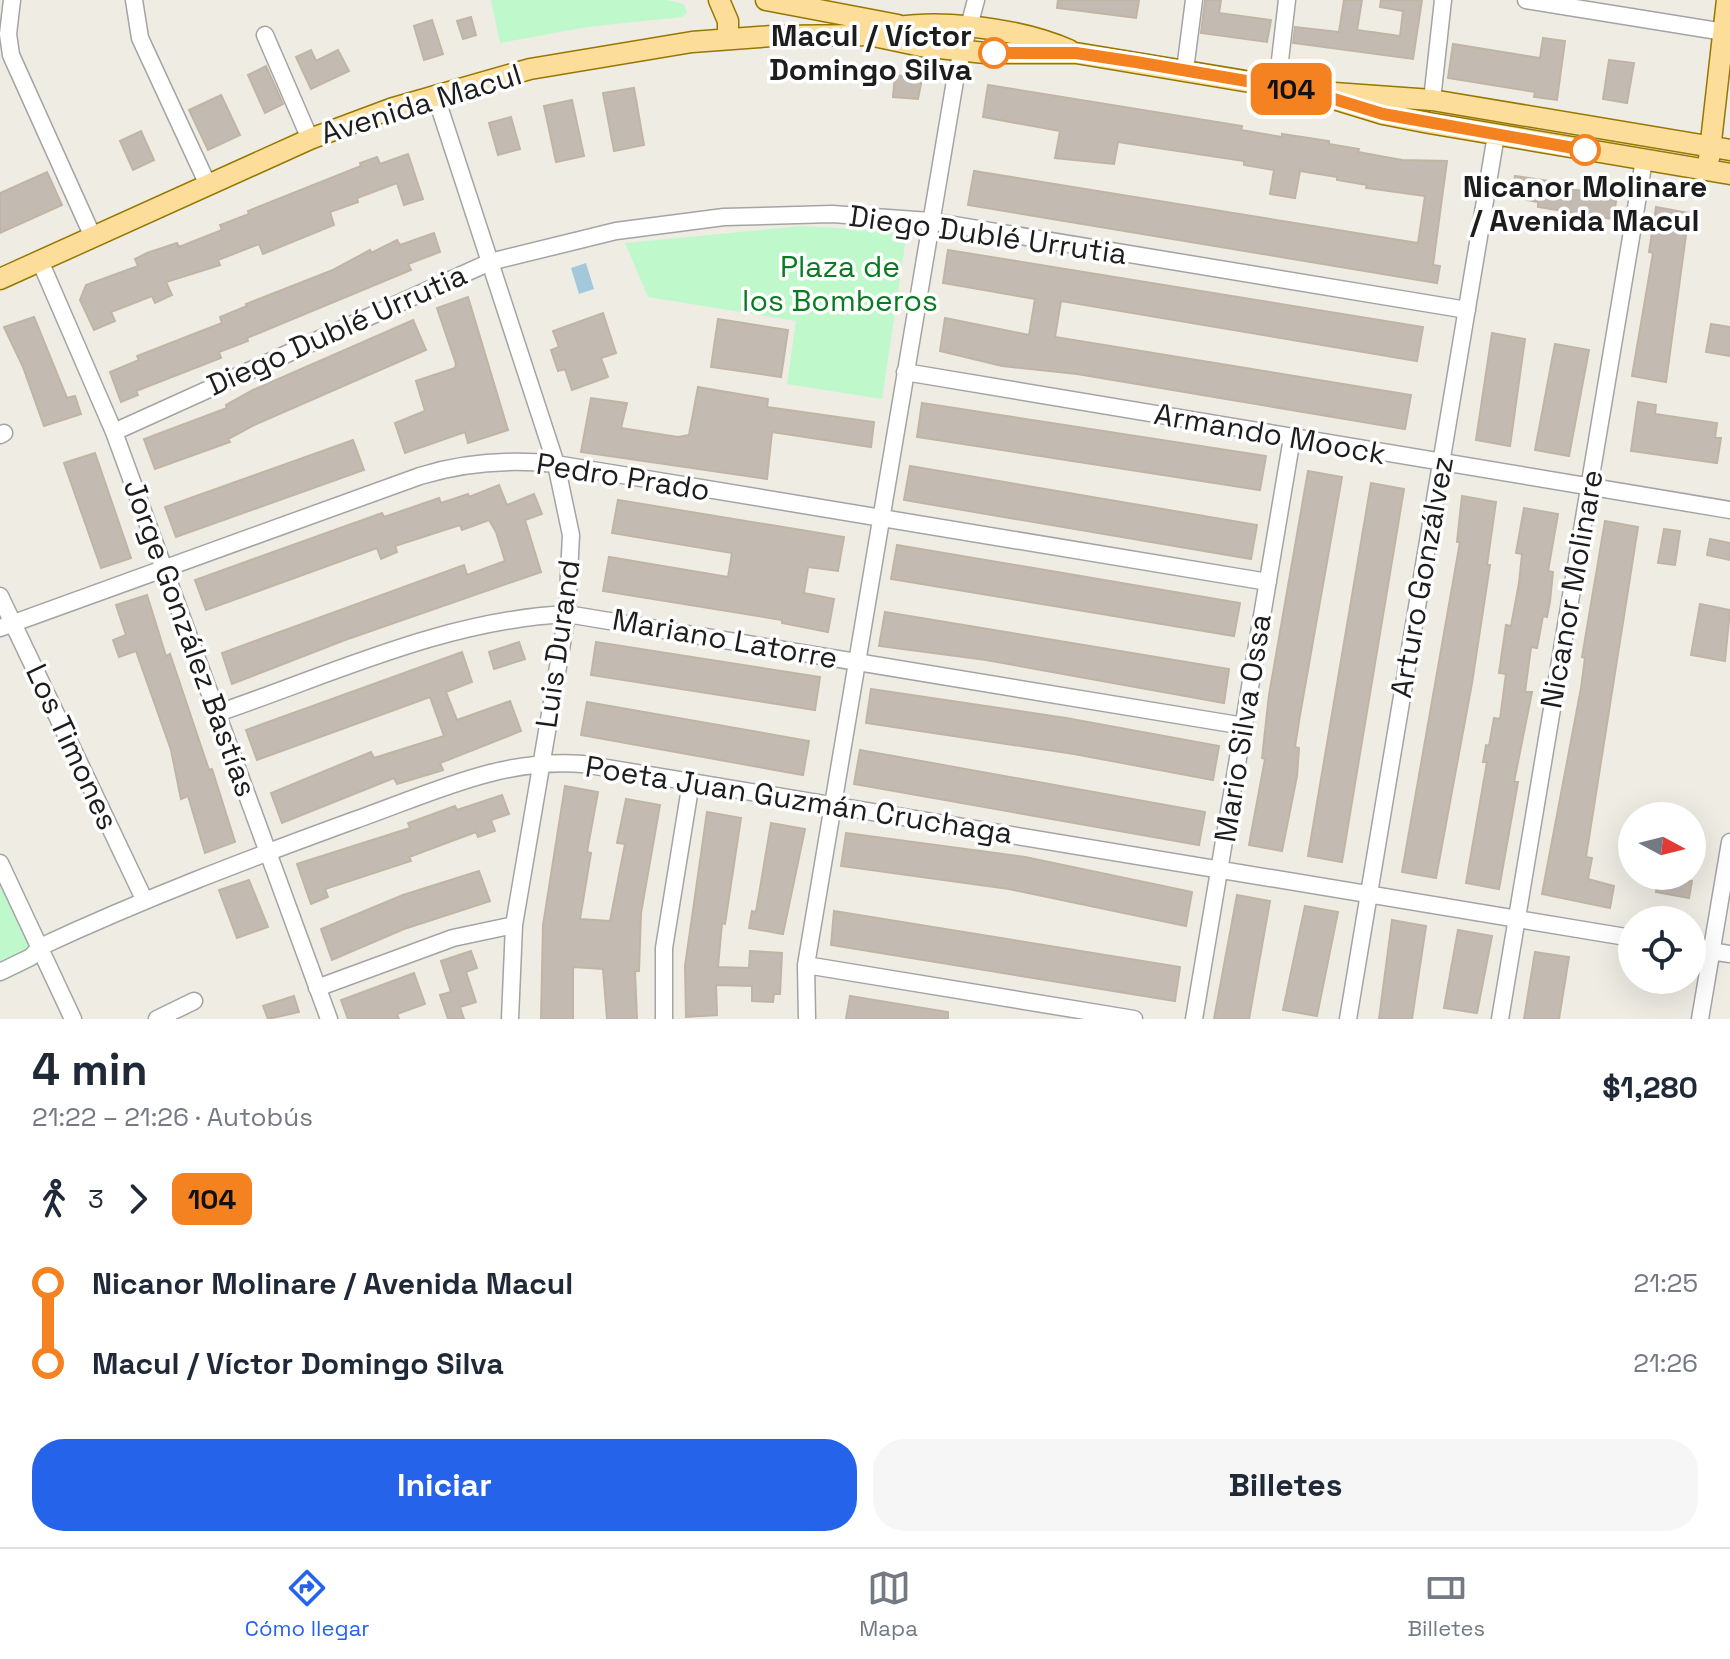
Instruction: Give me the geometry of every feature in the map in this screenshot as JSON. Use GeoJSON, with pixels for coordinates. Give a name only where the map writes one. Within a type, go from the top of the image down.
{"type":"FeatureCollection","features":[{"type":"Feature","properties":{"kind":"main road"},"geometry":{"type":"LineString","coordinates":[[719,0],[726,14],[728,38]]}},
{"type":"Feature","properties":{"kind":"main road"},"geometry":{"type":"LineString","coordinates":[[766,0],[902,26]]}},
{"type":"Feature","properties":{"kind":"main road"},"geometry":{"type":"LineString","coordinates":[[1708,171],[1720,148],[1727,0]]}},
{"type":"Feature","properties":{"kind":"main road","name":"Avenida Macul"},"geometry":{"type":"LineString","coordinates":[[0,279],[310,139],[435,94],[579,59],[728,38],[869,35],[902,26],[968,29],[1030,37],[1076,53]]}},
{"type":"Feature","properties":{"kind":"main road","name":"Avenida Macul"},"geometry":{"type":"LineString","coordinates":[[869,35],[903,44],[963,51],[1076,53],[1311,92],[1432,100],[1720,148]]}},
{"type":"Feature","properties":{"kind":"main road","name":"Avenida Macul"},"geometry":{"type":"LineString","coordinates":[[1311,92],[1383,114],[1730,174]]}},
{"type":"Feature","properties":{"kind":"street"},"geometry":{"type":"LineString","coordinates":[[12,0],[8,34],[11,55],[93,237]]}},
{"type":"Feature","properties":{"kind":"street"},"geometry":{"type":"LineString","coordinates":[[134,0],[140,38],[208,185]]}},
{"type":"Feature","properties":{"kind":"street"},"geometry":{"type":"LineString","coordinates":[[807,1019],[806,965],[930,221],[976,0]]}},
{"type":"Feature","properties":{"kind":"street"},"geometry":{"type":"LineString","coordinates":[[1185,70],[1194,0]]}},
{"type":"Feature","properties":{"kind":"street"},"geometry":{"type":"LineString","coordinates":[[1277,86],[1287,0]]}},
{"type":"Feature","properties":{"kind":"street"},"geometry":{"type":"LineString","coordinates":[[1432,100],[1443,0]]}},
{"type":"Feature","properties":{"kind":"street"},"geometry":{"type":"LineString","coordinates":[[1526,0],[1724,32]]}},
{"type":"Feature","properties":{"kind":"street"},"geometry":{"type":"LineString","coordinates":[[265,35],[310,139]]}},
{"type":"Feature","properties":{"kind":"street","name":"Luis Durand"},"geometry":{"type":"LineString","coordinates":[[435,94],[556,464],[571,535],[567,614],[514,925],[510,1019]]}},
{"type":"Feature","properties":{"kind":"street","name":"Arturo Gonzálvez"},"geometry":{"type":"LineString","coordinates":[[1348,1019],[1496,135]]}},
{"type":"Feature","properties":{"kind":"street","name":"Nicanor Molinare"},"geometry":{"type":"LineString","coordinates":[[1500,1019],[1644,160]]}},
{"type":"Feature","properties":{"kind":"street","name":"Diego Dublé Urrutia"},"geometry":{"type":"LineString","coordinates":[[114,432],[490,262],[616,231],[724,217],[844,214],[930,221],[1467,310]]}},
{"type":"Feature","properties":{"kind":"street","name":"Jorge González Bastías"},"geometry":{"type":"LineString","coordinates":[[40,261],[114,432],[329,1019]]}},
{"type":"Feature","properties":{"kind":"street","name":"Armando Moock"},"geometry":{"type":"LineString","coordinates":[[905,372],[1730,510]]}},
{"type":"Feature","properties":{"kind":"street","name":"Mario Silva Ossa"},"geometry":{"type":"LineString","coordinates":[[1194,1019],[1292,438]]}},
{"type":"Feature","properties":{"kind":"street","name":"Pedro Prado"},"geometry":{"type":"LineString","coordinates":[[6,625],[439,471],[504,461],[556,464],[1268,582]]}},
{"type":"Feature","properties":{"kind":"street","name":"Los Timones"},"geometry":{"type":"LineString","coordinates":[[0,596],[6,625],[144,899]]}},
{"type":"Feature","properties":{"kind":"street","name":"Mariano Latorre"},"geometry":{"type":"LineString","coordinates":[[218,713],[450,631],[497,620],[567,614],[1244,726]]}},
{"type":"Feature","properties":{"kind":"street","name":"Poeta Juan Guzmán Cruchaga"},"geometry":{"type":"LineString","coordinates":[[0,972],[31,957],[40,947],[144,899],[268,851],[467,780],[541,763],[583,764],[1618,936]]}},
{"type":"Feature","properties":{"kind":"street"},"geometry":{"type":"LineString","coordinates":[[664,1019],[665,937],[691,782]]}},
{"type":"Feature","properties":{"kind":"street"},"geometry":{"type":"LineString","coordinates":[[1700,1019],[1730,842]]}},
{"type":"Feature","properties":{"kind":"street"},"geometry":{"type":"LineString","coordinates":[[0,863],[73,1019]]}},
{"type":"Feature","properties":{"kind":"street"},"geometry":{"type":"LineString","coordinates":[[317,988],[453,938],[514,925]]}},
{"type":"Feature","properties":{"kind":"street"},"geometry":{"type":"LineString","coordinates":[[1706,950],[1730,954]]}},
{"type":"Feature","properties":{"kind":"street"},"geometry":{"type":"LineString","coordinates":[[806,965],[1134,1019]]}},
{"type":"Feature","properties":{"kind":"street"},"geometry":{"type":"LineString","coordinates":[[157,1019],[194,1001]]}},
{"type":"Feature","properties":{"kind":"green space"},"geometry":{"type":"Polygon","coordinates":[[[491,0],[666,0],[684,4],[687,13],[682,17],[587,27],[500,43],[491,0]]]}},
{"type":"Feature","properties":{"kind":"green space","name":"Plaza de los Bomberos"},"geometry":{"type":"Polygon","coordinates":[[[802,226],[907,232],[882,399],[787,384],[796,321],[648,297],[625,243],[802,226]]]}},
{"type":"Feature","properties":{"kind":"green space"},"geometry":{"type":"Polygon","coordinates":[[[0,883],[38,965],[0,983],[0,883]]]}},
{"type":"Feature","properties":{"kind":"water"},"geometry":{"type":"Polygon","coordinates":[[[586,263],[594,289],[579,294],[571,268],[586,263]]]}},
{"type":"Feature","properties":{"kind":"building"},"geometry":{"type":"Polygon","coordinates":[[[1058,0],[1139,0],[1136,18],[1057,8],[1058,0]]]}},
{"type":"Feature","properties":{"kind":"building"},"geometry":{"type":"Polygon","coordinates":[[[1205,0],[1221,0],[1219,13],[1271,20],[1267,42],[1201,33],[1205,0]]]}},
{"type":"Feature","properties":{"kind":"building"},"geometry":{"type":"Polygon","coordinates":[[[1344,0],[1362,0],[1357,30],[1400,36],[1403,11],[1380,7],[1381,0],[1422,0],[1413,59],[1293,43],[1295,27],[1339,32],[1344,0]]]}},
{"type":"Feature","properties":{"kind":"building"},"geometry":{"type":"Polygon","coordinates":[[[471,17],[476,35],[463,39],[457,21],[471,17]]]}},
{"type":"Feature","properties":{"kind":"building"},"geometry":{"type":"Polygon","coordinates":[[[432,20],[443,54],[424,60],[414,26],[432,20]]]}},
{"type":"Feature","properties":{"kind":"building"},"geometry":{"type":"Polygon","coordinates":[[[1543,38],[1565,41],[1557,100],[1534,97],[1535,92],[1448,78],[1453,44],[1540,58],[1543,38]]]}},
{"type":"Feature","properties":{"kind":"building"},"geometry":{"type":"Polygon","coordinates":[[[311,50],[316,61],[338,50],[349,71],[311,89],[296,57],[311,50]]]}},
{"type":"Feature","properties":{"kind":"building"},"geometry":{"type":"Polygon","coordinates":[[[1609,60],[1634,63],[1627,103],[1603,99],[1609,60]]]}},
{"type":"Feature","properties":{"kind":"building"},"geometry":{"type":"Polygon","coordinates":[[[266,66],[283,104],[265,113],[248,75],[266,66]]]}},
{"type":"Feature","properties":{"kind":"building"},"geometry":{"type":"Polygon","coordinates":[[[895,75],[922,79],[918,99],[893,97],[895,75]]]}},
{"type":"Feature","properties":{"kind":"building"},"geometry":{"type":"Polygon","coordinates":[[[988,85],[1242,126],[1241,130],[1282,137],[1282,134],[1329,141],[1329,144],[1359,149],[1358,152],[1402,160],[1447,161],[1433,265],[1440,266],[1437,283],[968,205],[974,171],[1418,243],[1425,196],[1366,188],[1367,185],[1337,180],[1337,177],[1300,171],[1295,198],[1270,194],[1274,170],[1244,165],[1244,161],[1118,142],[1114,164],[1055,158],[1060,131],[983,117],[988,85]]]}},
{"type":"Feature","properties":{"kind":"building"},"geometry":{"type":"Polygon","coordinates":[[[634,88],[644,145],[614,151],[603,93],[634,88]]]}},
{"type":"Feature","properties":{"kind":"building"},"geometry":{"type":"Polygon","coordinates":[[[221,95],[240,135],[208,150],[189,110],[221,95]]]}},
{"type":"Feature","properties":{"kind":"building"},"geometry":{"type":"Polygon","coordinates":[[[572,100],[584,156],[556,162],[544,106],[572,100]]]}},
{"type":"Feature","properties":{"kind":"building"},"geometry":{"type":"Polygon","coordinates":[[[511,117],[520,149],[498,155],[489,123],[511,117]]]}},
{"type":"Feature","properties":{"kind":"building"},"geometry":{"type":"Polygon","coordinates":[[[141,131],[154,160],[133,170],[120,141],[141,131]]]}},
{"type":"Feature","properties":{"kind":"building"},"geometry":{"type":"Polygon","coordinates":[[[408,154],[423,199],[404,205],[397,183],[357,198],[358,202],[330,212],[334,225],[263,254],[259,244],[218,260],[220,265],[166,282],[172,295],[155,303],[152,296],[111,312],[115,321],[94,330],[80,300],[86,285],[138,266],[135,259],[147,253],[177,243],[179,247],[222,230],[220,225],[249,214],[248,211],[361,166],[360,163],[377,157],[380,164],[408,154]]]}},
{"type":"Feature","properties":{"kind":"building"},"geometry":{"type":"Polygon","coordinates":[[[47,172],[62,205],[0,233],[0,193],[47,172]]]}},
{"type":"Feature","properties":{"kind":"building"},"geometry":{"type":"Polygon","coordinates":[[[1515,176],[1556,182],[1556,187],[1617,196],[1613,219],[1538,207],[1538,202],[1511,197],[1515,176]]]}},
{"type":"Feature","properties":{"kind":"building"},"geometry":{"type":"Polygon","coordinates":[[[1656,207],[1689,213],[1666,382],[1632,376],[1653,253],[1649,252],[1656,207]]]}},
{"type":"Feature","properties":{"kind":"building"},"geometry":{"type":"Polygon","coordinates":[[[434,233],[440,252],[408,264],[411,270],[247,338],[248,341],[219,352],[221,358],[136,391],[138,395],[121,402],[110,372],[139,360],[137,356],[222,323],[220,317],[246,304],[333,270],[370,250],[371,253],[397,240],[400,245],[434,233]]]}},
{"type":"Feature","properties":{"kind":"building"},"geometry":{"type":"Polygon","coordinates":[[[948,250],[1423,327],[1417,361],[1061,301],[1055,337],[1411,395],[1405,429],[1077,374],[1002,366],[940,351],[945,318],[1029,335],[1035,299],[943,283],[948,250]]]}},
{"type":"Feature","properties":{"kind":"building"},"geometry":{"type":"Polygon","coordinates":[[[468,297],[508,430],[468,443],[465,432],[405,453],[395,423],[425,411],[416,381],[455,368],[456,364],[437,308],[468,297]]]}},
{"type":"Feature","properties":{"kind":"building"},"geometry":{"type":"Polygon","coordinates":[[[603,313],[616,353],[601,358],[608,377],[572,390],[565,369],[558,371],[551,350],[559,347],[553,331],[603,313]]]}},
{"type":"Feature","properties":{"kind":"building"},"geometry":{"type":"Polygon","coordinates":[[[34,317],[67,398],[75,396],[81,414],[44,426],[23,367],[4,327],[34,317]]]}},
{"type":"Feature","properties":{"kind":"building"},"geometry":{"type":"Polygon","coordinates":[[[718,319],[788,330],[781,377],[711,367],[718,319]]]}},
{"type":"Feature","properties":{"kind":"building"},"geometry":{"type":"Polygon","coordinates":[[[413,320],[426,350],[254,425],[228,439],[230,442],[155,469],[144,439],[227,408],[226,405],[253,390],[413,320]]]}},
{"type":"Feature","properties":{"kind":"building"},"geometry":{"type":"Polygon","coordinates":[[[1711,324],[1730,327],[1730,356],[1706,352],[1711,324]]]}},
{"type":"Feature","properties":{"kind":"building"},"geometry":{"type":"Polygon","coordinates":[[[1492,333],[1525,339],[1510,446],[1476,440],[1492,333]]]}},
{"type":"Feature","properties":{"kind":"building"},"geometry":{"type":"Polygon","coordinates":[[[1555,344],[1589,350],[1569,456],[1535,450],[1555,344]]]}},
{"type":"Feature","properties":{"kind":"building"},"geometry":{"type":"Polygon","coordinates":[[[698,387],[768,399],[767,407],[874,422],[871,447],[772,432],[767,479],[581,452],[591,398],[627,403],[621,428],[678,437],[689,435],[698,387]]]}},
{"type":"Feature","properties":{"kind":"building"},"geometry":{"type":"Polygon","coordinates":[[[1638,402],[1656,405],[1655,414],[1717,423],[1715,438],[1721,438],[1717,463],[1631,451],[1638,402]]]}},
{"type":"Feature","properties":{"kind":"building"},"geometry":{"type":"Polygon","coordinates":[[[922,403],[1266,456],[1260,490],[917,437],[922,403]]]}},
{"type":"Feature","properties":{"kind":"building"},"geometry":{"type":"Polygon","coordinates":[[[353,440],[364,470],[176,537],[165,507],[353,440]]]}},
{"type":"Feature","properties":{"kind":"building"},"geometry":{"type":"Polygon","coordinates":[[[95,453],[131,558],[101,568],[64,463],[95,453]]]}},
{"type":"Feature","properties":{"kind":"building"},"geometry":{"type":"Polygon","coordinates":[[[910,466],[1257,525],[1251,559],[904,500],[910,466]]]}},
{"type":"Feature","properties":{"kind":"building"},"geometry":{"type":"Polygon","coordinates":[[[1308,471],[1342,477],[1300,715],[1295,747],[1299,748],[1297,776],[1282,851],[1249,845],[1265,759],[1262,758],[1269,695],[1308,471]]]}},
{"type":"Feature","properties":{"kind":"building"},"geometry":{"type":"Polygon","coordinates":[[[1371,483],[1404,489],[1342,862],[1308,856],[1371,483]]]}},
{"type":"Feature","properties":{"kind":"building"},"geometry":{"type":"Polygon","coordinates":[[[499,485],[507,505],[534,494],[542,514],[525,520],[541,572],[345,640],[232,684],[222,653],[464,565],[467,575],[505,561],[496,532],[489,520],[462,530],[460,525],[395,546],[397,552],[381,559],[377,548],[206,610],[195,580],[382,513],[384,517],[439,498],[441,503],[468,494],[469,497],[499,485]]]}},
{"type":"Feature","properties":{"kind":"building"},"geometry":{"type":"Polygon","coordinates":[[[1462,496],[1496,502],[1472,683],[1436,878],[1402,872],[1460,542],[1457,542],[1462,496]]]}},
{"type":"Feature","properties":{"kind":"building"},"geometry":{"type":"Polygon","coordinates":[[[618,500],[844,537],[838,571],[808,567],[804,593],[834,599],[828,632],[782,623],[782,620],[603,591],[609,557],[728,577],[732,553],[612,533],[618,500]]]}},
{"type":"Feature","properties":{"kind":"building"},"geometry":{"type":"Polygon","coordinates":[[[1524,508],[1558,514],[1548,571],[1553,572],[1547,617],[1543,616],[1537,648],[1531,647],[1525,692],[1532,692],[1514,782],[1518,782],[1499,889],[1466,883],[1487,762],[1483,762],[1486,745],[1489,746],[1494,718],[1500,719],[1506,674],[1499,673],[1506,625],[1511,626],[1519,583],[1522,554],[1516,553],[1524,508]]]}},
{"type":"Feature","properties":{"kind":"building"},"geometry":{"type":"Polygon","coordinates":[[[1605,521],[1638,527],[1586,857],[1592,858],[1588,879],[1614,886],[1610,908],[1542,894],[1581,688],[1585,658],[1582,657],[1605,521]]]}},
{"type":"Feature","properties":{"kind":"building"},"geometry":{"type":"Polygon","coordinates":[[[1664,529],[1680,531],[1675,565],[1658,563],[1664,529]]]}},
{"type":"Feature","properties":{"kind":"building"},"geometry":{"type":"Polygon","coordinates":[[[1710,539],[1730,543],[1730,560],[1707,555],[1710,539]]]}},
{"type":"Feature","properties":{"kind":"building"},"geometry":{"type":"Polygon","coordinates":[[[897,545],[1240,603],[1234,636],[891,579],[897,545]]]}},
{"type":"Feature","properties":{"kind":"building"},"geometry":{"type":"Polygon","coordinates":[[[147,595],[166,656],[170,654],[209,770],[212,769],[235,842],[205,853],[188,796],[181,799],[171,750],[136,651],[119,657],[113,640],[126,635],[116,605],[147,595]]]}},
{"type":"Feature","properties":{"kind":"building"},"geometry":{"type":"Polygon","coordinates":[[[1700,604],[1730,610],[1725,661],[1691,655],[1700,604]]]}},
{"type":"Feature","properties":{"kind":"building"},"geometry":{"type":"Polygon","coordinates":[[[885,612],[1229,669],[1224,703],[986,660],[879,646],[885,612]]]}},
{"type":"Feature","properties":{"kind":"building"},"geometry":{"type":"Polygon","coordinates":[[[519,642],[525,659],[494,669],[489,652],[519,642]]]}},
{"type":"Feature","properties":{"kind":"building"},"geometry":{"type":"Polygon","coordinates":[[[596,642],[820,677],[815,710],[591,675],[596,642]]]}},
{"type":"Feature","properties":{"kind":"building"},"geometry":{"type":"Polygon","coordinates":[[[462,652],[472,682],[446,692],[457,720],[510,701],[521,731],[440,763],[443,770],[397,784],[394,778],[282,823],[271,793],[371,752],[374,758],[444,736],[430,697],[257,760],[246,730],[462,652]]]}},
{"type":"Feature","properties":{"kind":"building"},"geometry":{"type":"Polygon","coordinates":[[[871,689],[1066,718],[1219,746],[1213,780],[1074,754],[866,723],[871,689]]]}},
{"type":"Feature","properties":{"kind":"building"},"geometry":{"type":"Polygon","coordinates":[[[587,702],[809,741],[803,775],[581,735],[587,702]]]}},
{"type":"Feature","properties":{"kind":"building"},"geometry":{"type":"Polygon","coordinates":[[[860,750],[1205,812],[1199,845],[854,784],[860,750]]]}},
{"type":"Feature","properties":{"kind":"building"},"geometry":{"type":"Polygon","coordinates":[[[565,786],[598,792],[587,852],[591,853],[580,919],[610,921],[625,844],[617,843],[626,799],[660,805],[641,913],[639,971],[635,971],[637,1019],[607,1019],[603,969],[573,967],[573,1019],[541,1019],[543,925],[565,786]]]}},
{"type":"Feature","properties":{"kind":"building"},"geometry":{"type":"Polygon","coordinates":[[[502,795],[509,814],[491,820],[495,831],[478,837],[476,832],[409,857],[411,861],[325,889],[328,897],[311,904],[297,864],[410,828],[408,823],[455,806],[457,810],[502,795]]]}},
{"type":"Feature","properties":{"kind":"building"},"geometry":{"type":"Polygon","coordinates":[[[707,812],[741,818],[725,924],[722,923],[718,967],[749,968],[750,951],[782,953],[780,994],[774,994],[773,1002],[752,1001],[752,986],[716,985],[717,1015],[686,1017],[685,966],[707,812]]]}},
{"type":"Feature","properties":{"kind":"building"},"geometry":{"type":"Polygon","coordinates":[[[771,823],[805,829],[783,934],[749,928],[752,911],[756,912],[771,823]]]}},
{"type":"Feature","properties":{"kind":"building"},"geometry":{"type":"Polygon","coordinates":[[[846,833],[1025,857],[1192,892],[1186,926],[1009,889],[841,866],[846,833]]]}},
{"type":"Feature","properties":{"kind":"building"},"geometry":{"type":"Polygon","coordinates":[[[479,871],[490,901],[404,929],[332,960],[321,929],[403,895],[479,871]]]}},
{"type":"Feature","properties":{"kind":"building"},"geometry":{"type":"Polygon","coordinates":[[[249,880],[268,927],[237,938],[219,890],[249,880]]]}},
{"type":"Feature","properties":{"kind":"building"},"geometry":{"type":"Polygon","coordinates":[[[1656,890],[1690,890],[1689,898],[1656,890]]]}},
{"type":"Feature","properties":{"kind":"building"},"geometry":{"type":"Polygon","coordinates":[[[1237,895],[1270,901],[1249,1019],[1214,1019],[1237,895]]]}},
{"type":"Feature","properties":{"kind":"building"},"geometry":{"type":"Polygon","coordinates":[[[1305,906],[1338,912],[1317,1016],[1283,1010],[1305,906]]]}},
{"type":"Feature","properties":{"kind":"building"},"geometry":{"type":"Polygon","coordinates":[[[834,911],[1180,967],[1175,1001],[831,945],[834,911]]]}},
{"type":"Feature","properties":{"kind":"building"},"geometry":{"type":"Polygon","coordinates":[[[1392,920],[1426,926],[1412,1019],[1379,1019],[1392,920]]]}},
{"type":"Feature","properties":{"kind":"building"},"geometry":{"type":"Polygon","coordinates":[[[1458,930],[1492,936],[1477,1013],[1444,1008],[1458,930]]]}},
{"type":"Feature","properties":{"kind":"building"},"geometry":{"type":"Polygon","coordinates":[[[471,951],[477,968],[466,972],[476,1002],[460,1007],[464,1019],[448,1019],[440,995],[451,992],[441,961],[471,951]]]}},
{"type":"Feature","properties":{"kind":"building"},"geometry":{"type":"Polygon","coordinates":[[[1535,952],[1569,957],[1559,1019],[1524,1019],[1535,952]]]}},
{"type":"Feature","properties":{"kind":"building"},"geometry":{"type":"Polygon","coordinates":[[[414,973],[425,1004],[397,1014],[399,1019],[348,1019],[341,1000],[414,973]]]}},
{"type":"Feature","properties":{"kind":"building"},"geometry":{"type":"Polygon","coordinates":[[[294,996],[299,1012],[268,1019],[263,1006],[294,996]]]}},
{"type":"Feature","properties":{"kind":"building"},"geometry":{"type":"Polygon","coordinates":[[[850,996],[948,1012],[948,1019],[846,1019],[850,996]]]}},
{"type":"Feature","properties":{"kind":"bus line","name":"104"},"geometry":{"type":"LineString","coordinates":[[994,53],[1076,53],[1136,62],[1311,92],[1383,114],[1585,150]]}},
{"type":"Feature","properties":{"kind":"place","name":"Macul / Víctor Domingo Silva"},"geometry":{"type":"Point","coordinates":[994,53]}},
{"type":"Feature","properties":{"kind":"place","name":"Nicanor Molinare / Avenida Macul"},"geometry":{"type":"Point","coordinates":[1585,150]}}]}
